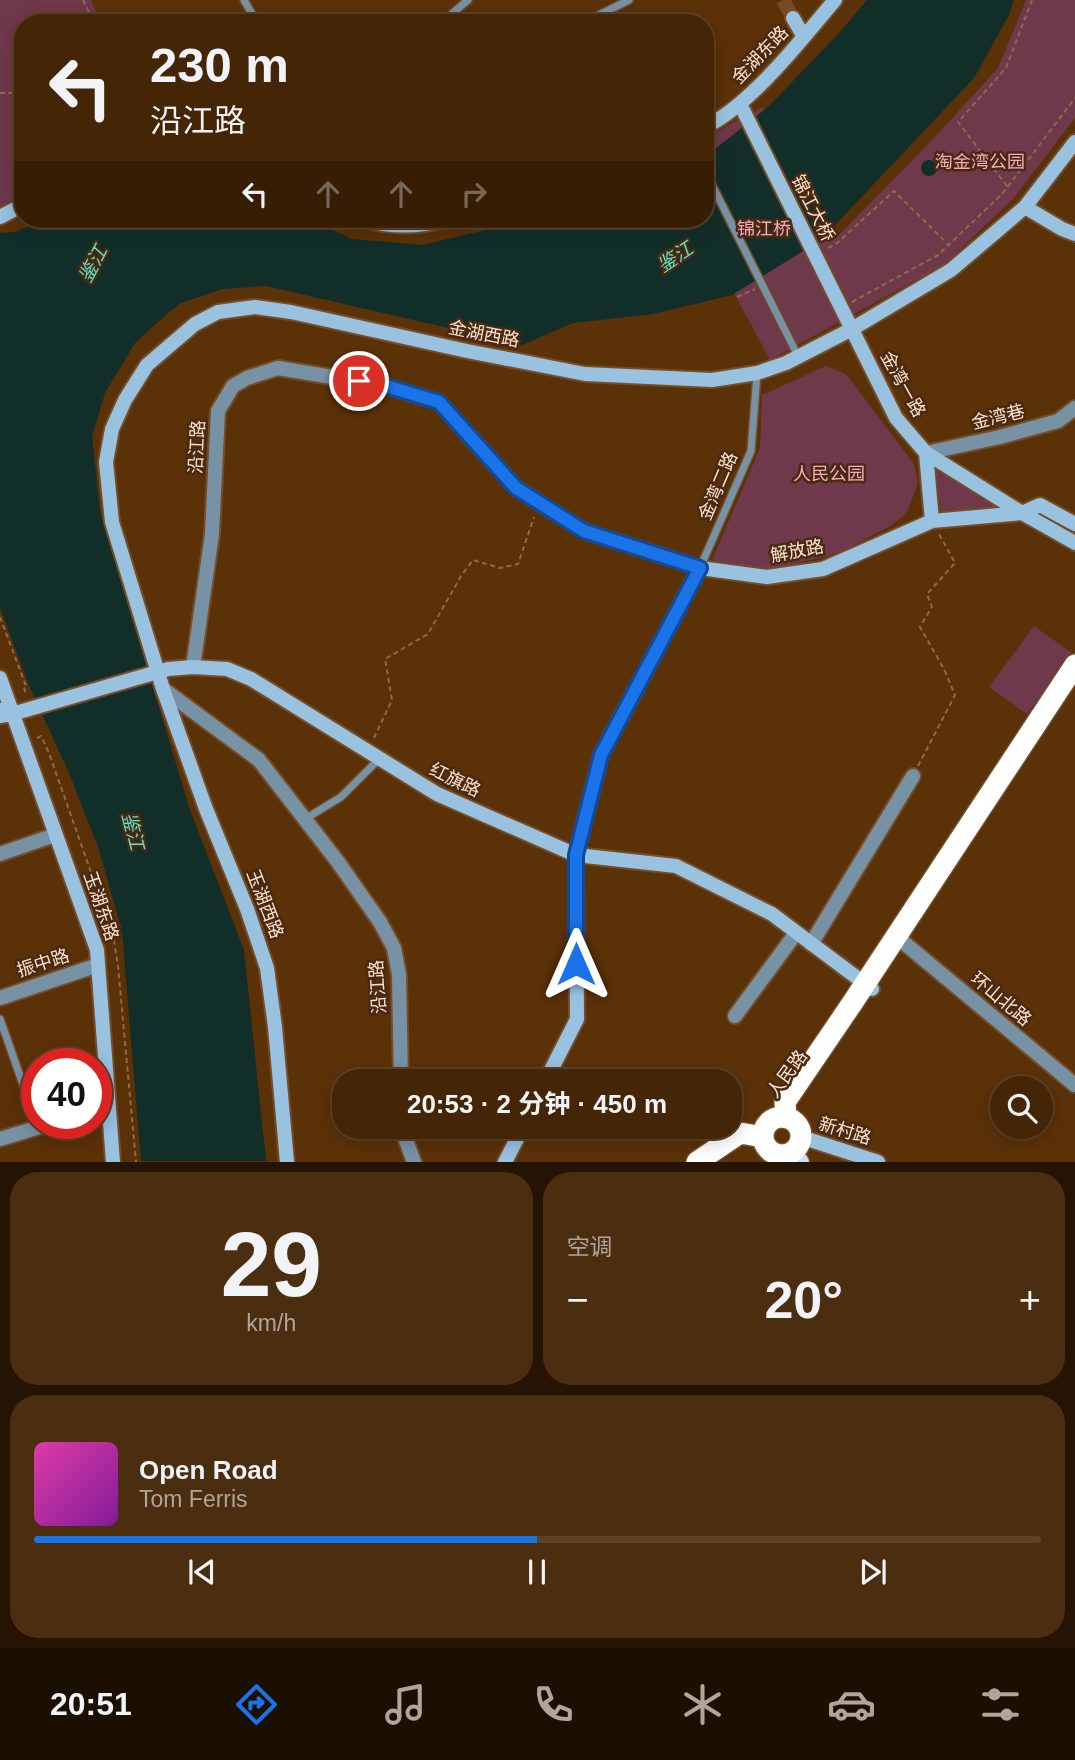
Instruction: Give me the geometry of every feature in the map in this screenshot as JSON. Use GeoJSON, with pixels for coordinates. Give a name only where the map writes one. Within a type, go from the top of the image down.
{"type":"FeatureCollection","features":[{"type":"Feature","properties":{"kind":"highway","name":"人民路"},"geometry":{"type":"LineString","coordinates":[[786,1118],[1075,664]]}},
{"type":"Feature","properties":{"kind":"highway","name":"人民路"},"geometry":{"type":"LineString","coordinates":[[869,987],[903,942],[1075,683]]}},
{"type":"Feature","properties":{"kind":"highway"},"geometry":{"type":"LineString","coordinates":[[786,1118],[798,1126],[797,1153],[775,1154],[765,1146],[764,1129],[772,1120],[786,1118]]}},
{"type":"Feature","properties":{"kind":"highway"},"geometry":{"type":"LineString","coordinates":[[697,1161],[740,1133],[763,1137]]}},
{"type":"Feature","properties":{"kind":"highway"},"geometry":{"type":"LineString","coordinates":[[723,1161],[763,1137]]}},
{"type":"Feature","properties":{"kind":"main road","name":"金湖东路"},"geometry":{"type":"LineString","coordinates":[[714,121],[740,104],[835,0]]}},
{"type":"Feature","properties":{"kind":"main road"},"geometry":{"type":"LineString","coordinates":[[793,19],[804,37]]}},
{"type":"Feature","properties":{"kind":"main road","name":"锦江大桥"},"geometry":{"type":"LineString","coordinates":[[740,104],[852,329]]}},
{"type":"Feature","properties":{"kind":"main road","name":"金湖西路"},"geometry":{"type":"LineString","coordinates":[[157,672],[112,522],[106,462],[112,429],[125,400],[147,365],[195,324],[219,312],[255,307],[291,312],[585,374],[712,380],[757,373],[798,357],[852,329],[951,270],[1025,207],[1075,142]]}},
{"type":"Feature","properties":{"kind":"main road"},"geometry":{"type":"LineString","coordinates":[[1025,207],[1075,234]]}},
{"type":"Feature","properties":{"kind":"main road","name":"金湾一路"},"geometry":{"type":"LineString","coordinates":[[852,329],[896,418],[926,453],[1022,513]]}},
{"type":"Feature","properties":{"kind":"main road"},"geometry":{"type":"LineString","coordinates":[[926,453],[932,521]]}},
{"type":"Feature","properties":{"kind":"main road","name":"解放路"},"geometry":{"type":"LineString","coordinates":[[700,568],[767,577],[823,569],[932,521],[1022,513],[1040,505],[1075,524]]}},
{"type":"Feature","properties":{"kind":"main road"},"geometry":{"type":"LineString","coordinates":[[1022,513],[1075,543]]}},
{"type":"Feature","properties":{"kind":"main road"},"geometry":{"type":"LineString","coordinates":[[551,1069],[576,1018],[576,855],[601,755],[700,568]]}},
{"type":"Feature","properties":{"kind":"main road","name":"红旗路"},"geometry":{"type":"LineString","coordinates":[[4,713],[157,672],[192,667],[227,669],[251,679],[437,794],[576,855],[676,866],[772,914],[869,987]]}},
{"type":"Feature","properties":{"kind":"main road","name":"玉湖西路"},"geometry":{"type":"LineString","coordinates":[[157,672],[267,968],[287,1161]]}},
{"type":"Feature","properties":{"kind":"main road"},"geometry":{"type":"LineString","coordinates":[[0,678],[4,713]]}},
{"type":"Feature","properties":{"kind":"main road","name":"玉湖东路"},"geometry":{"type":"LineString","coordinates":[[4,713],[55,835],[97,950],[100,1048]]}},
{"type":"Feature","properties":{"kind":"main road","name":"玉湖东路"},"geometry":{"type":"LineString","coordinates":[[109,1139],[113,1161]]}},
{"type":"Feature","properties":{"kind":"main road"},"geometry":{"type":"LineString","coordinates":[[505,1161],[517,1139]]}},
{"type":"Feature","properties":{"kind":"main road","name":"新村路"},"geometry":{"type":"LineString","coordinates":[[797,1153],[878,1161]]}},
{"type":"Feature","properties":{"kind":"street","name":"沿江路"},"geometry":{"type":"LineString","coordinates":[[192,667],[212,534],[218,411],[233,386],[247,378],[278,368],[386,386],[439,402],[516,488],[539,503],[584,531],[700,568]]}},
{"type":"Feature","properties":{"kind":"street","name":"金湾巷"},"geometry":{"type":"LineString","coordinates":[[926,453],[1058,421],[1075,408]]}},
{"type":"Feature","properties":{"kind":"street","name":"沿江路"},"geometry":{"type":"LineString","coordinates":[[163,689],[259,760],[373,912],[394,948],[399,975],[401,1069]]}},
{"type":"Feature","properties":{"kind":"street"},"geometry":{"type":"LineString","coordinates":[[811,944],[913,776]]}},
{"type":"Feature","properties":{"kind":"street"},"geometry":{"type":"LineString","coordinates":[[0,854],[55,835]]}},
{"type":"Feature","properties":{"kind":"street"},"geometry":{"type":"LineString","coordinates":[[735,1016],[796,933]]}},
{"type":"Feature","properties":{"kind":"street","name":"环山北路"},"geometry":{"type":"LineString","coordinates":[[903,942],[1075,1085]]}},
{"type":"Feature","properties":{"kind":"street","name":"振中路"},"geometry":{"type":"LineString","coordinates":[[0,998],[98,965]]}},
{"type":"Feature","properties":{"kind":"street"},"geometry":{"type":"LineString","coordinates":[[0,1139],[21,1132]]}},
{"type":"Feature","properties":{"kind":"street"},"geometry":{"type":"LineString","coordinates":[[406,1139],[414,1161]]}},
{"type":"Feature","properties":{"kind":"lane"},"geometry":{"type":"LineString","coordinates":[[452,14],[468,0]]}},
{"type":"Feature","properties":{"kind":"lane"},"geometry":{"type":"LineString","coordinates":[[601,14],[629,0]]}},
{"type":"Feature","properties":{"kind":"lane"},"geometry":{"type":"LineString","coordinates":[[714,189],[798,357]]}},
{"type":"Feature","properties":{"kind":"lane","name":"金湾二路"},"geometry":{"type":"LineString","coordinates":[[700,568],[751,451],[757,373]]}},
{"type":"Feature","properties":{"kind":"lane"},"geometry":{"type":"LineString","coordinates":[[305,819],[341,797],[373,756]]}},
{"type":"Feature","properties":{"kind":"lane"},"geometry":{"type":"LineString","coordinates":[[0,1019],[21,1071]]}},
{"type":"Feature","properties":{"kind":"path"},"geometry":{"type":"LineString","coordinates":[[1007,187],[958,122],[1006,68],[1032,0]]}},
{"type":"Feature","properties":{"kind":"path"},"geometry":{"type":"LineString","coordinates":[[851,303],[939,255],[1007,187],[1075,98]]}},
{"type":"Feature","properties":{"kind":"path"},"geometry":{"type":"LineString","coordinates":[[825,250],[836,244],[894,191],[949,245]]}},
{"type":"Feature","properties":{"kind":"path"},"geometry":{"type":"LineString","coordinates":[[737,298],[762,286]]}},
{"type":"Feature","properties":{"kind":"path"},"geometry":{"type":"LineString","coordinates":[[373,756],[392,700],[385,659],[428,634],[473,560],[500,568],[518,564],[539,503]]}},
{"type":"Feature","properties":{"kind":"path"},"geometry":{"type":"LineString","coordinates":[[913,776],[955,695],[944,669],[920,627],[932,607],[927,594],[955,563],[932,521]]}},
{"type":"Feature","properties":{"kind":"path"},"geometry":{"type":"LineString","coordinates":[[0,617],[26,686],[27,696]]}},
{"type":"Feature","properties":{"kind":"path"},"geometry":{"type":"LineString","coordinates":[[33,740],[41,736]]}},
{"type":"Feature","properties":{"kind":"green space"},"geometry":{"type":"Polygon","coordinates":[[[0,0],[91,0],[96,14],[14,14],[14,205],[0,214],[0,0]]]}},
{"type":"Feature","properties":{"kind":"green space"},"geometry":{"type":"Polygon","coordinates":[[[1026,0],[1075,0],[1075,118],[1013,199],[945,264],[770,360],[699,228],[714,228],[714,133],[763,107],[835,239],[998,68],[1026,0]]]}},
{"type":"Feature","properties":{"kind":"green space","name":"人民公园"},"geometry":{"type":"Polygon","coordinates":[[[826,366],[846,374],[914,464],[918,483],[908,510],[890,526],[845,550],[824,557],[764,570],[712,560],[760,448],[762,395],[826,366]]]}},
{"type":"Feature","properties":{"kind":"green space"},"geometry":{"type":"Polygon","coordinates":[[[935,470],[1005,507],[941,511],[935,470]]]}},
{"type":"Feature","properties":{"kind":"green space"},"geometry":{"type":"Polygon","coordinates":[[[1034,626],[1072,653],[1027,714],[989,687],[1034,626]]]}},
{"type":"Feature","properties":{"kind":"water","name":"鉴江"},"geometry":{"type":"Polygon","coordinates":[[[867,0],[1014,0],[1009,15],[974,78],[821,240],[732,295],[653,314],[573,323],[522,345],[266,286],[223,289],[181,303],[135,343],[105,393],[92,436],[100,512],[190,810],[244,950],[266,1161],[141,1161],[122,931],[98,847],[69,773],[30,688],[0,608],[0,233],[25,228],[328,228],[352,239],[422,245],[495,228],[714,228],[714,150],[769,106],[867,0]]]}},
{"type":"Feature","properties":{"kind":"water"},"geometry":{"type":"Polygon","coordinates":[[[926,160],[932,160],[937,168],[935,174],[926,176],[921,171],[921,165],[926,160]]]}},
{"type":"Feature","properties":{"kind":"tunnel"},"geometry":{"type":"LineString","coordinates":[[783,0],[793,18]]}},
{"type":"Feature","properties":{"kind":"route"},"geometry":{"type":"LineString","coordinates":[[359,381],[439,402],[516,488],[584,531],[700,568],[601,755],[576,855],[576,964]]}},
{"type":"Feature","properties":{"kind":"park label","name":"淘金湾公园"},"geometry":{"type":"Point","coordinates":[980,162]}},
{"type":"Feature","properties":{"kind":"park label","name":"锦江桥"},"geometry":{"type":"Point","coordinates":[764,229]}}]}
